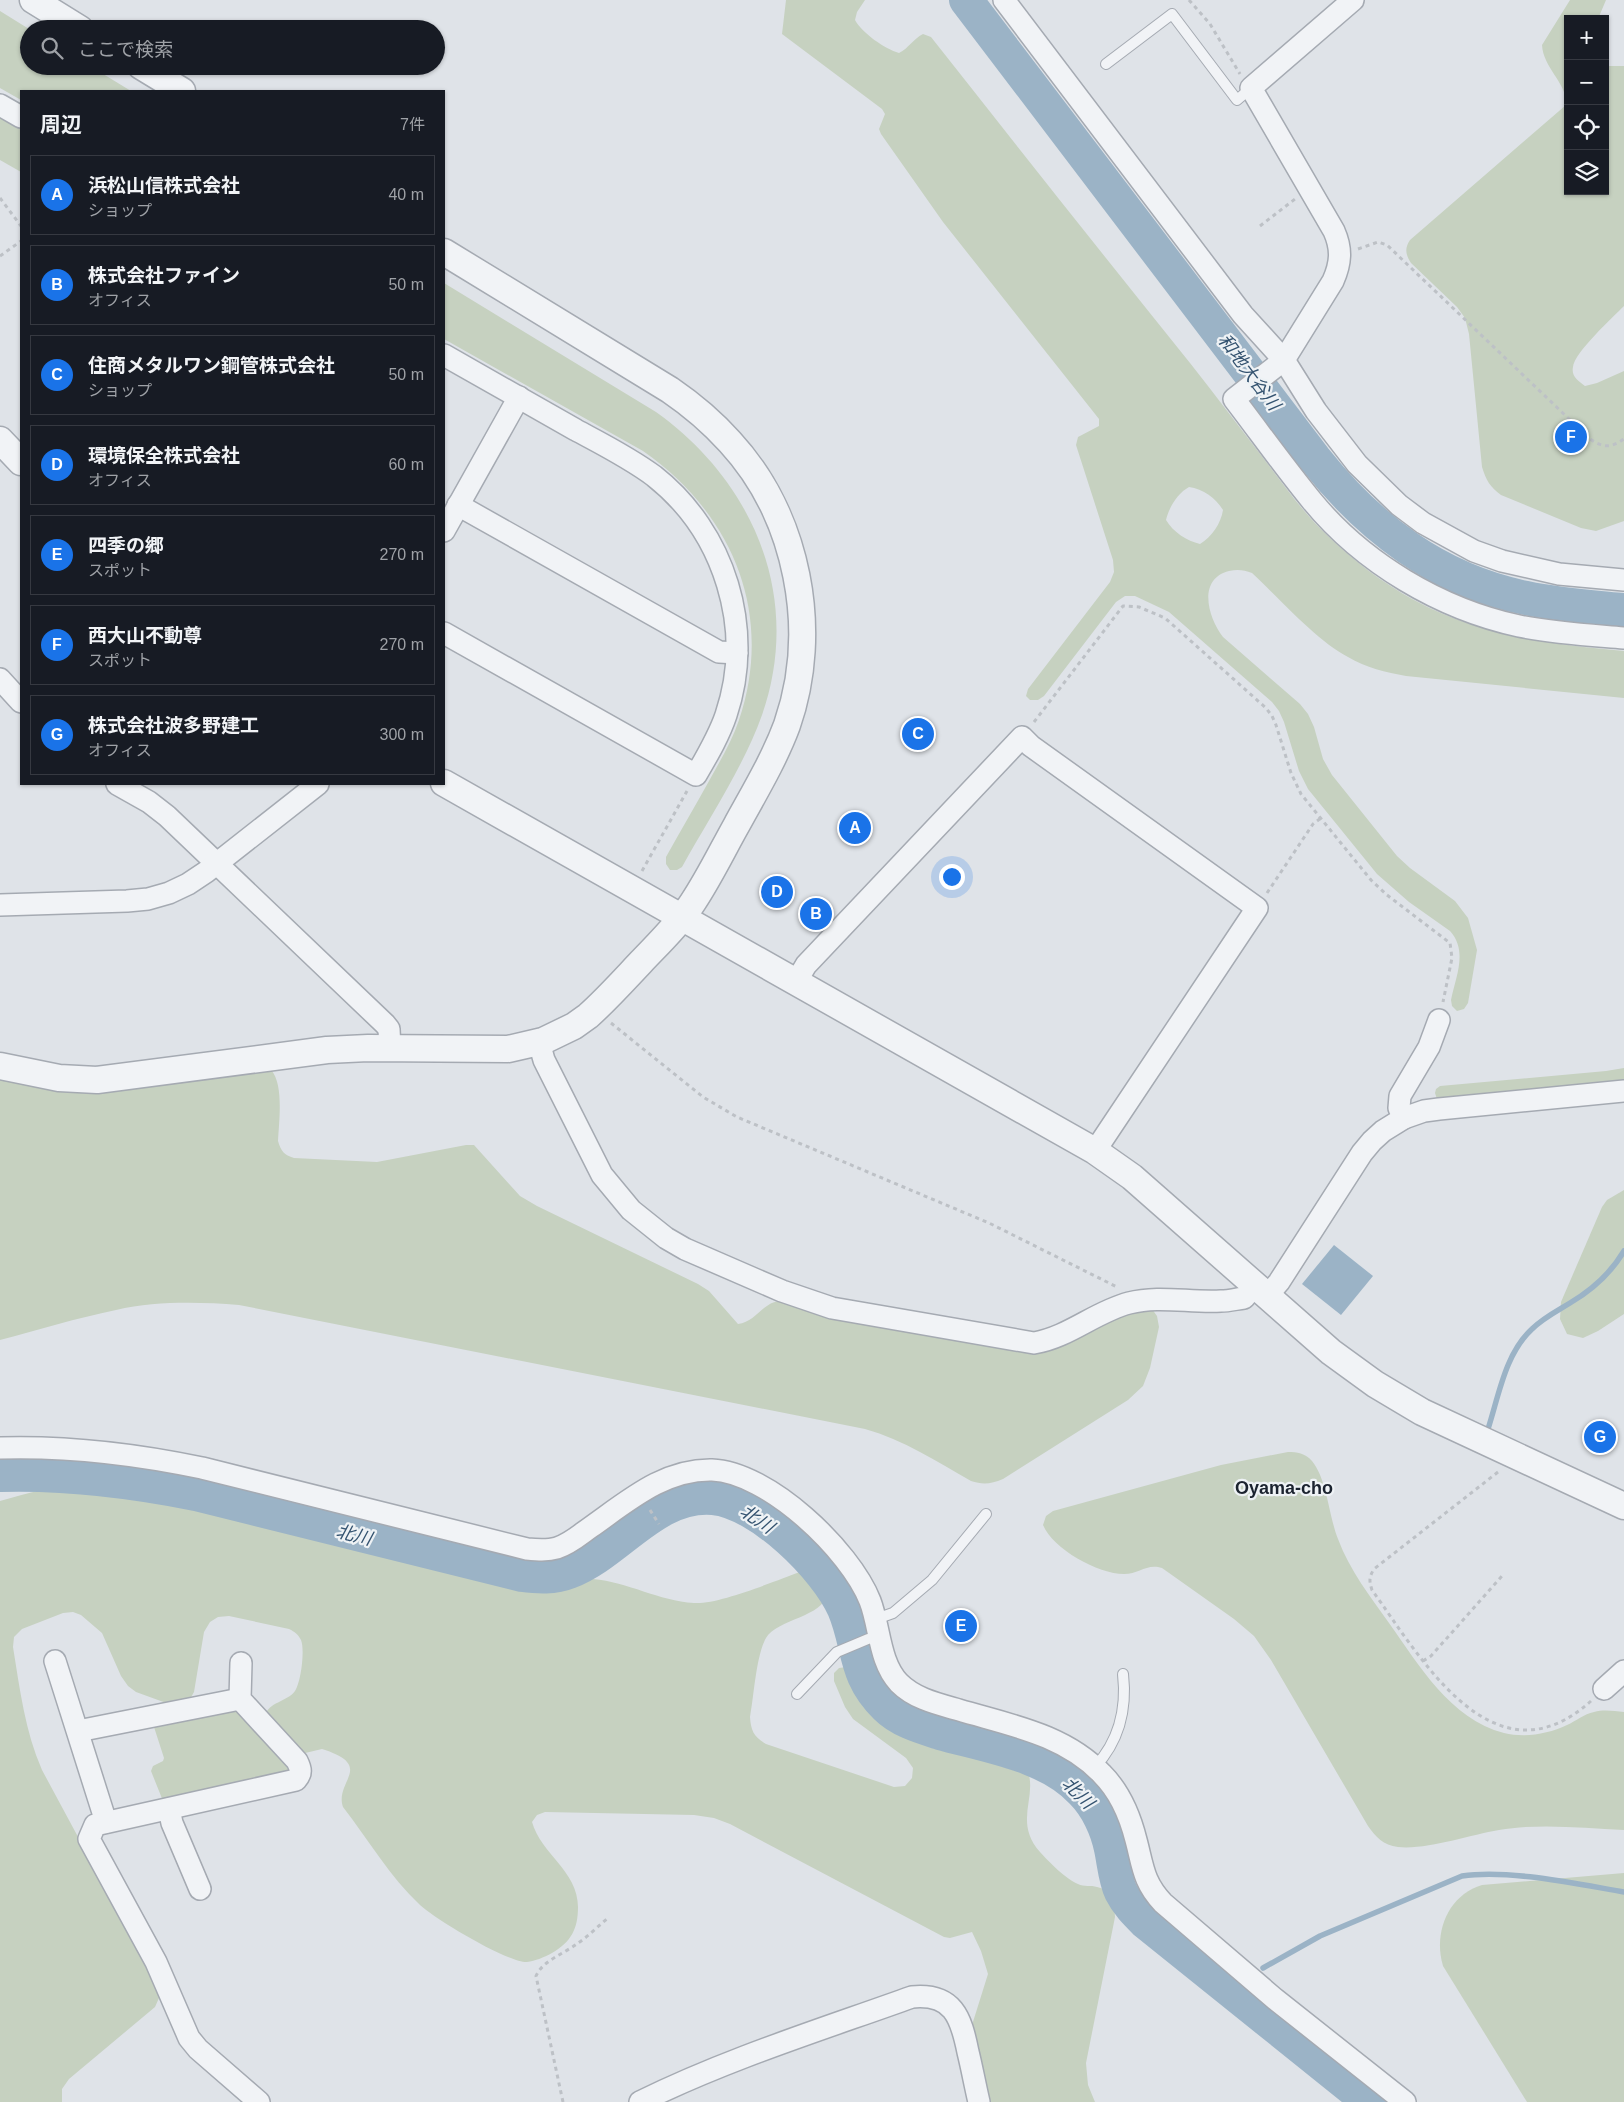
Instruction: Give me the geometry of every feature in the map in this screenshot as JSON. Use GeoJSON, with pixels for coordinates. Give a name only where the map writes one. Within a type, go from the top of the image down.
{"type":"FeatureCollection","features":[{"type":"Feature","properties":{"kind":"street"},"geometry":{"type":"LineString","coordinates":[[32,0],[65,20]]}},
{"type":"Feature","properties":{"kind":"street"},"geometry":{"type":"LineString","coordinates":[[1004,0],[1316,411],[1357,464],[1384,492],[1422,523],[1474,551],[1502,561],[1559,574],[1624,580]]}},
{"type":"Feature","properties":{"kind":"street"},"geometry":{"type":"LineString","coordinates":[[1353,0],[1251,88],[1334,231],[1339,243],[1340,253],[1338,269],[1333,281],[1281,363],[1234,398],[1313,502],[1363,550],[1391,571],[1444,600],[1484,616],[1518,626],[1552,632],[1624,638]]}},
{"type":"Feature","properties":{"kind":"street"},"geometry":{"type":"LineString","coordinates":[[156,75],[180,90]]}},
{"type":"Feature","properties":{"kind":"street"},"geometry":{"type":"LineString","coordinates":[[0,105],[20,116]]}},
{"type":"Feature","properties":{"kind":"street"},"geometry":{"type":"LineString","coordinates":[[0,1066],[59,1078],[97,1080],[306,1052],[347,1049],[508,1049],[539,1042],[574,1026],[596,1009],[669,933],[694,902],[765,773],[777,748],[795,697],[802,644],[802,616],[799,589],[786,537],[764,487],[732,443],[692,406],[445,253]]}},
{"type":"Feature","properties":{"kind":"street"},"geometry":{"type":"LineString","coordinates":[[445,356],[635,463],[671,490],[686,507],[711,543],[728,584],[737,628],[737,653],[733,687],[726,715],[718,736],[696,775],[445,634]]}},
{"type":"Feature","properties":{"kind":"street"},"geometry":{"type":"LineString","coordinates":[[445,529],[519,397]]}},
{"type":"Feature","properties":{"kind":"street"},"geometry":{"type":"LineString","coordinates":[[0,440],[20,461]]}},
{"type":"Feature","properties":{"kind":"street"},"geometry":{"type":"LineString","coordinates":[[458,505],[719,652],[737,653]]}},
{"type":"Feature","properties":{"kind":"street"},"geometry":{"type":"LineString","coordinates":[[0,679],[20,701]]}},
{"type":"Feature","properties":{"kind":"street"},"geometry":{"type":"LineString","coordinates":[[796,982],[806,965],[1022,737],[1031,746],[1258,908],[1095,1151]]}},
{"type":"Feature","properties":{"kind":"street"},"geometry":{"type":"LineString","coordinates":[[445,784],[1095,1151],[1132,1177],[1330,1352],[1375,1384],[1422,1412],[1624,1506]]}},
{"type":"Feature","properties":{"kind":"street"},"geometry":{"type":"LineString","coordinates":[[119,785],[158,808],[385,1024],[390,1036],[390,1049]]}},
{"type":"Feature","properties":{"kind":"street"},"geometry":{"type":"LineString","coordinates":[[0,905],[127,901],[148,899],[169,893],[188,884],[317,785]]}},
{"type":"Feature","properties":{"kind":"street"},"geometry":{"type":"LineString","coordinates":[[1404,1118],[1399,1108],[1400,1096],[1429,1047],[1439,1020]]}},
{"type":"Feature","properties":{"kind":"street"},"geometry":{"type":"LineString","coordinates":[[539,1042],[544,1060],[602,1175],[631,1210],[685,1249],[782,1292],[807,1301],[858,1314],[1034,1343],[1066,1334],[1114,1309],[1134,1302],[1155,1299],[1221,1301],[1244,1298],[1279,1282],[1362,1153],[1383,1131],[1404,1118],[1424,1111],[1439,1109],[1624,1091]]}},
{"type":"Feature","properties":{"kind":"street"},"geometry":{"type":"LineString","coordinates":[[0,1448],[65,1449],[156,1459],[202,1468],[527,1549],[543,1550],[559,1547],[574,1540],[646,1488],[667,1478],[690,1471],[714,1470],[737,1475],[759,1484],[778,1497],[827,1538],[844,1556],[869,1598],[875,1631],[887,1665],[898,1682],[914,1695],[933,1703],[1044,1736],[1066,1745],[1095,1767],[1104,1775],[1118,1794],[1129,1816],[1146,1880],[1153,1892],[1275,1999],[1405,2102]]}},
{"type":"Feature","properties":{"kind":"street"},"geometry":{"type":"LineString","coordinates":[[55,1661],[106,1822]]}},
{"type":"Feature","properties":{"kind":"street"},"geometry":{"type":"LineString","coordinates":[[241,1663],[240,1699],[297,1761],[300,1767],[300,1774],[296,1780],[290,1783],[95,1825],[89,1839],[156,1962],[189,2038],[198,2049],[259,2102]]}},
{"type":"Feature","properties":{"kind":"street"},"geometry":{"type":"LineString","coordinates":[[1604,1689],[1624,1671]]}},
{"type":"Feature","properties":{"kind":"street"},"geometry":{"type":"LineString","coordinates":[[78,1731],[240,1699]]}},
{"type":"Feature","properties":{"kind":"street"},"geometry":{"type":"LineString","coordinates":[[169,1809],[172,1823],[200,1889]]}},
{"type":"Feature","properties":{"kind":"street"},"geometry":{"type":"LineString","coordinates":[[640,2102],[680,2082],[746,2056],[912,1997],[925,1996],[938,1999],[950,2006],[958,2016],[964,2028],[979,2102]]}},
{"type":"Feature","properties":{"kind":"lane"},"geometry":{"type":"LineString","coordinates":[[1106,64],[1172,14],[1237,100],[1251,88]]}},
{"type":"Feature","properties":{"kind":"lane"},"geometry":{"type":"LineString","coordinates":[[796,1694],[837,1652],[875,1631],[932,1580],[986,1514]]}},
{"type":"Feature","properties":{"kind":"lane"},"geometry":{"type":"LineString","coordinates":[[1095,1767],[1106,1756],[1121,1724],[1124,1707],[1123,1674]]}},
{"type":"Feature","properties":{"kind":"path"},"geometry":{"type":"LineString","coordinates":[[1188,0],[1210,24],[1245,82],[1251,88]]}},
{"type":"Feature","properties":{"kind":"path"},"geometry":{"type":"LineString","coordinates":[[0,198],[20,225]]}},
{"type":"Feature","properties":{"kind":"path"},"geometry":{"type":"LineString","coordinates":[[1260,226],[1293,200]]}},
{"type":"Feature","properties":{"kind":"path"},"geometry":{"type":"LineString","coordinates":[[0,256],[20,242]]}},
{"type":"Feature","properties":{"kind":"path"},"geometry":{"type":"LineString","coordinates":[[1340,253],[1351,252],[1373,243],[1383,243],[1590,439],[1600,446],[1612,446],[1624,439]]}},
{"type":"Feature","properties":{"kind":"path"},"geometry":{"type":"LineString","coordinates":[[1022,737],[1123,606],[1139,607],[1165,618],[1272,716],[1295,784],[1372,880],[1387,895],[1450,943],[1452,958],[1439,1020]]}},
{"type":"Feature","properties":{"kind":"path"},"geometry":{"type":"LineString","coordinates":[[640,876],[696,775]]}},
{"type":"Feature","properties":{"kind":"path"},"geometry":{"type":"LineString","coordinates":[[1258,908],[1313,824],[1321,818]]}},
{"type":"Feature","properties":{"kind":"path"},"geometry":{"type":"LineString","coordinates":[[596,1009],[703,1096],[725,1111],[989,1223],[1132,1294],[1134,1302]]}},
{"type":"Feature","properties":{"kind":"path"},"geometry":{"type":"LineString","coordinates":[[1509,1452],[1501,1469],[1374,1569],[1370,1575],[1369,1582],[1372,1590],[1445,1689],[1470,1711],[1487,1721],[1506,1728],[1527,1730],[1546,1727],[1566,1720],[1582,1709],[1604,1689]]}},
{"type":"Feature","properties":{"kind":"path"},"geometry":{"type":"LineString","coordinates":[[648,1508],[659,1524]]}},
{"type":"Feature","properties":{"kind":"path"},"geometry":{"type":"LineString","coordinates":[[1423,1661],[1431,1656],[1502,1576]]}},
{"type":"Feature","properties":{"kind":"path"},"geometry":{"type":"LineString","coordinates":[[563,2102],[536,1976],[539,1969],[578,1944],[608,1918]]}},
{"type":"Feature","properties":{"kind":"green space"},"geometry":{"type":"Polygon","coordinates":[[[786,0],[865,0],[857,12],[855,20],[868,35],[887,48],[899,53],[923,34],[931,37],[1190,363],[1296,501],[1329,537],[1369,571],[1414,600],[1464,622],[1490,630],[1543,641],[1624,651],[1624,698],[1406,676],[1369,667],[1336,650],[1311,630],[1252,573],[1241,570],[1229,571],[1219,575],[1212,582],[1208,600],[1210,610],[1213,620],[1223,637],[1300,704],[1308,714],[1314,727],[1323,759],[1332,775],[1397,856],[1410,868],[1455,901],[1468,918],[1477,950],[1468,1003],[1464,1009],[1457,1011],[1452,1006],[1451,1000],[1458,973],[1460,955],[1455,939],[1450,931],[1409,902],[1377,874],[1308,789],[1299,771],[1284,722],[1272,702],[1169,612],[1135,596],[1125,596],[1116,602],[1044,696],[1038,700],[1030,700],[1026,696],[1028,689],[1110,582],[1114,572],[1113,560],[1076,445],[1078,437],[1099,426],[1099,419],[943,222],[881,134],[879,129],[885,114],[882,109],[782,34],[786,0]],[[1189,487],[1172,505],[1166,520],[1181,535],[1190,541],[1200,544],[1215,529],[1223,510],[1209,495],[1189,487]]]}},
{"type":"Feature","properties":{"kind":"green space"},"geometry":{"type":"Polygon","coordinates":[[[1570,0],[1606,0],[1600,15],[1564,15],[1564,92],[1546,61],[1542,45],[1570,0]]]}},
{"type":"Feature","properties":{"kind":"green space"},"geometry":{"type":"Polygon","coordinates":[[[0,11],[20,23],[20,75],[105,75],[129,90],[20,90],[20,99],[0,88],[0,11]]]}},
{"type":"Feature","properties":{"kind":"green space"},"geometry":{"type":"Polygon","coordinates":[[[1609,66],[1624,66],[1624,306],[1603,326],[1580,353],[1575,361],[1573,373],[1585,386],[1597,383],[1624,371],[1624,521],[1596,531],[1581,528],[1501,495],[1489,483],[1482,467],[1469,334],[1465,318],[1457,307],[1411,263],[1406,252],[1410,240],[1564,107],[1564,195],[1609,195],[1609,66]]]}},
{"type":"Feature","properties":{"kind":"green space"},"geometry":{"type":"Polygon","coordinates":[[[0,114],[20,125],[20,171],[0,160],[0,114]]]}},
{"type":"Feature","properties":{"kind":"green space"},"geometry":{"type":"Polygon","coordinates":[[[445,284],[656,412],[690,440],[720,472],[743,508],[761,546],[772,586],[777,628],[773,671],[762,715],[736,773],[682,867],[677,870],[670,870],[666,864],[666,857],[709,781],[736,728],[749,680],[752,642],[748,604],[738,569],[722,535],[701,504],[674,476],[643,451],[445,340],[445,284]]]}},
{"type":"Feature","properties":{"kind":"green space"},"geometry":{"type":"Polygon","coordinates":[[[1624,1068],[1624,1083],[1437,1099],[1435,1093],[1436,1089],[1440,1086],[1624,1068]]]}},
{"type":"Feature","properties":{"kind":"green space"},"geometry":{"type":"Polygon","coordinates":[[[271,1070],[278,1084],[279,1093],[278,1141],[285,1154],[294,1158],[377,1162],[474,1145],[520,1196],[698,1284],[709,1291],[738,1324],[750,1319],[770,1304],[783,1301],[1016,1350],[1130,1312],[1152,1309],[1157,1316],[1159,1327],[1150,1368],[1143,1386],[1128,1400],[1003,1479],[991,1483],[979,1483],[971,1481],[906,1445],[865,1429],[239,1305],[177,1303],[131,1307],[0,1340],[0,1078],[271,1070]]]}},
{"type":"Feature","properties":{"kind":"green space"},"geometry":{"type":"Polygon","coordinates":[[[1624,1190],[1624,1314],[1598,1331],[1583,1338],[1567,1334],[1560,1319],[1561,1302],[1602,1207],[1607,1200],[1624,1190]]]}},
{"type":"Feature","properties":{"kind":"green space"},"geometry":{"type":"Polygon","coordinates":[[[1288,1452],[1307,1456],[1312,1461],[1321,1478],[1338,1539],[1354,1573],[1424,1673],[1467,1716],[1485,1726],[1504,1733],[1528,1735],[1552,1731],[1587,1714],[1598,1711],[1624,1712],[1624,1830],[1530,1827],[1499,1830],[1422,1846],[1398,1847],[1384,1842],[1368,1826],[1271,1660],[1254,1636],[1234,1619],[1162,1568],[1152,1567],[1129,1574],[1102,1570],[1077,1559],[1066,1551],[1048,1534],[1043,1525],[1046,1516],[1053,1511],[1221,1465],[1288,1452]]]}},
{"type":"Feature","properties":{"kind":"green space"},"geometry":{"type":"Polygon","coordinates":[[[87,1484],[151,1492],[194,1501],[521,1583],[550,1585],[593,1579],[619,1584],[681,1602],[704,1603],[762,1586],[800,1572],[813,1575],[820,1581],[825,1592],[824,1601],[807,1614],[773,1631],[766,1638],[763,1646],[750,1717],[754,1733],[766,1744],[894,1787],[905,1786],[912,1778],[913,1768],[906,1758],[853,1719],[845,1707],[834,1681],[834,1673],[839,1668],[846,1667],[851,1671],[868,1698],[883,1714],[901,1727],[1026,1767],[1030,1788],[1027,1818],[1032,1840],[1043,1856],[1069,1879],[1080,1885],[1095,1886],[1106,1891],[1112,1898],[1114,1907],[1115,1917],[1086,2063],[1088,2085],[1095,2102],[986,2102],[973,2041],[972,2025],[988,1974],[981,1951],[972,1932],[950,1938],[944,1937],[730,1824],[714,1818],[694,1815],[545,1812],[537,1815],[532,1822],[537,1833],[543,1844],[566,1873],[576,1894],[578,1915],[575,1928],[569,1939],[559,1949],[537,1960],[527,1962],[518,1960],[489,1948],[428,1912],[409,1894],[389,1870],[343,1807],[342,1798],[350,1768],[347,1762],[338,1755],[322,1749],[301,1754],[265,1716],[270,1708],[292,1695],[297,1687],[301,1674],[303,1651],[301,1640],[296,1633],[289,1629],[229,1616],[218,1617],[210,1622],[204,1632],[194,1692],[190,1699],[169,1704],[136,1692],[128,1686],[121,1676],[102,1633],[81,1615],[73,1612],[63,1613],[22,1629],[14,1637],[13,1647],[24,1710],[31,1740],[42,1770],[140,1952],[159,1990],[159,1998],[155,2007],[69,2079],[62,2089],[62,2102],[0,2102],[0,1501],[32,1492],[87,1484]]]}},
{"type":"Feature","properties":{"kind":"green space"},"geometry":{"type":"Polygon","coordinates":[[[236,1708],[295,1772],[163,1801],[151,1771],[153,1766],[163,1761],[164,1758],[154,1727],[157,1724],[236,1708]]]}},
{"type":"Feature","properties":{"kind":"green space"},"geometry":{"type":"Polygon","coordinates":[[[1624,1873],[1624,2102],[1527,2102],[1443,1966],[1440,1941],[1446,1917],[1460,1897],[1482,1885],[1624,1873]]]}},
{"type":"Feature","properties":{"kind":"water"},"geometry":{"type":"Polygon","coordinates":[[[1334,1245],[1373,1276],[1341,1315],[1302,1284],[1334,1245]]]}},
{"type":"Feature","properties":{"kind":"waterway","name":"和地大谷川"},"geometry":{"type":"LineString","coordinates":[[966,0],[1315,459],[1336,484],[1382,529],[1408,548],[1435,564],[1463,578],[1494,590],[1526,598],[1575,606],[1624,610]]}},
{"type":"Feature","properties":{"kind":"waterway"},"geometry":{"type":"LineString","coordinates":[[1488,1429],[1509,1363],[1523,1339],[1541,1321],[1593,1287],[1607,1274],[1624,1251]]}},
{"type":"Feature","properties":{"kind":"waterway","name":"北川"},"geometry":{"type":"LineString","coordinates":[[0,1475],[50,1475],[172,1489],[522,1575],[540,1577],[563,1574],[587,1563],[655,1514],[673,1505],[692,1499],[713,1498],[731,1502],[770,1524],[807,1557],[822,1575],[844,1609],[862,1672],[875,1695],[886,1707],[911,1723],[1035,1760],[1068,1779],[1092,1804],[1101,1819],[1109,1841],[1119,1887],[1135,1912],[1369,2102]]}},
{"type":"Feature","properties":{"kind":"waterway"},"geometry":{"type":"LineString","coordinates":[[1263,1968],[1320,1936],[1462,1876],[1480,1874],[1521,1876],[1624,1892]]}},
{"type":"Feature","properties":{"kind":"waterway","name":"北川"},"geometry":{"type":"LineString","coordinates":[[1227,1989],[1234,1986]]}},
{"type":"Feature","properties":{"kind":"place","name":"西大山不動尊"},"geometry":{"type":"Point","coordinates":[1571,437]}},
{"type":"Feature","properties":{"kind":"place","name":"住商メタルワン鋼管株式会社"},"geometry":{"type":"Point","coordinates":[918,734]}},
{"type":"Feature","properties":{"kind":"place","name":"浜松山信株式会社"},"geometry":{"type":"Point","coordinates":[855,828]}},
{"type":"Feature","properties":{"kind":"place","name":"環境保全株式会社"},"geometry":{"type":"Point","coordinates":[777,892]}},
{"type":"Feature","properties":{"kind":"place","name":"株式会社ファイン"},"geometry":{"type":"Point","coordinates":[816,914]}},
{"type":"Feature","properties":{"kind":"place","name":"株式会社波多野建工"},"geometry":{"type":"Point","coordinates":[1600,1437]}},
{"type":"Feature","properties":{"kind":"place","name":"四季の郷"},"geometry":{"type":"Point","coordinates":[961,1626]}},
{"type":"Feature","properties":{"kind":"district","name":"Oyama-cho"},"geometry":{"type":"Point","coordinates":[1284,1488]}}]}
